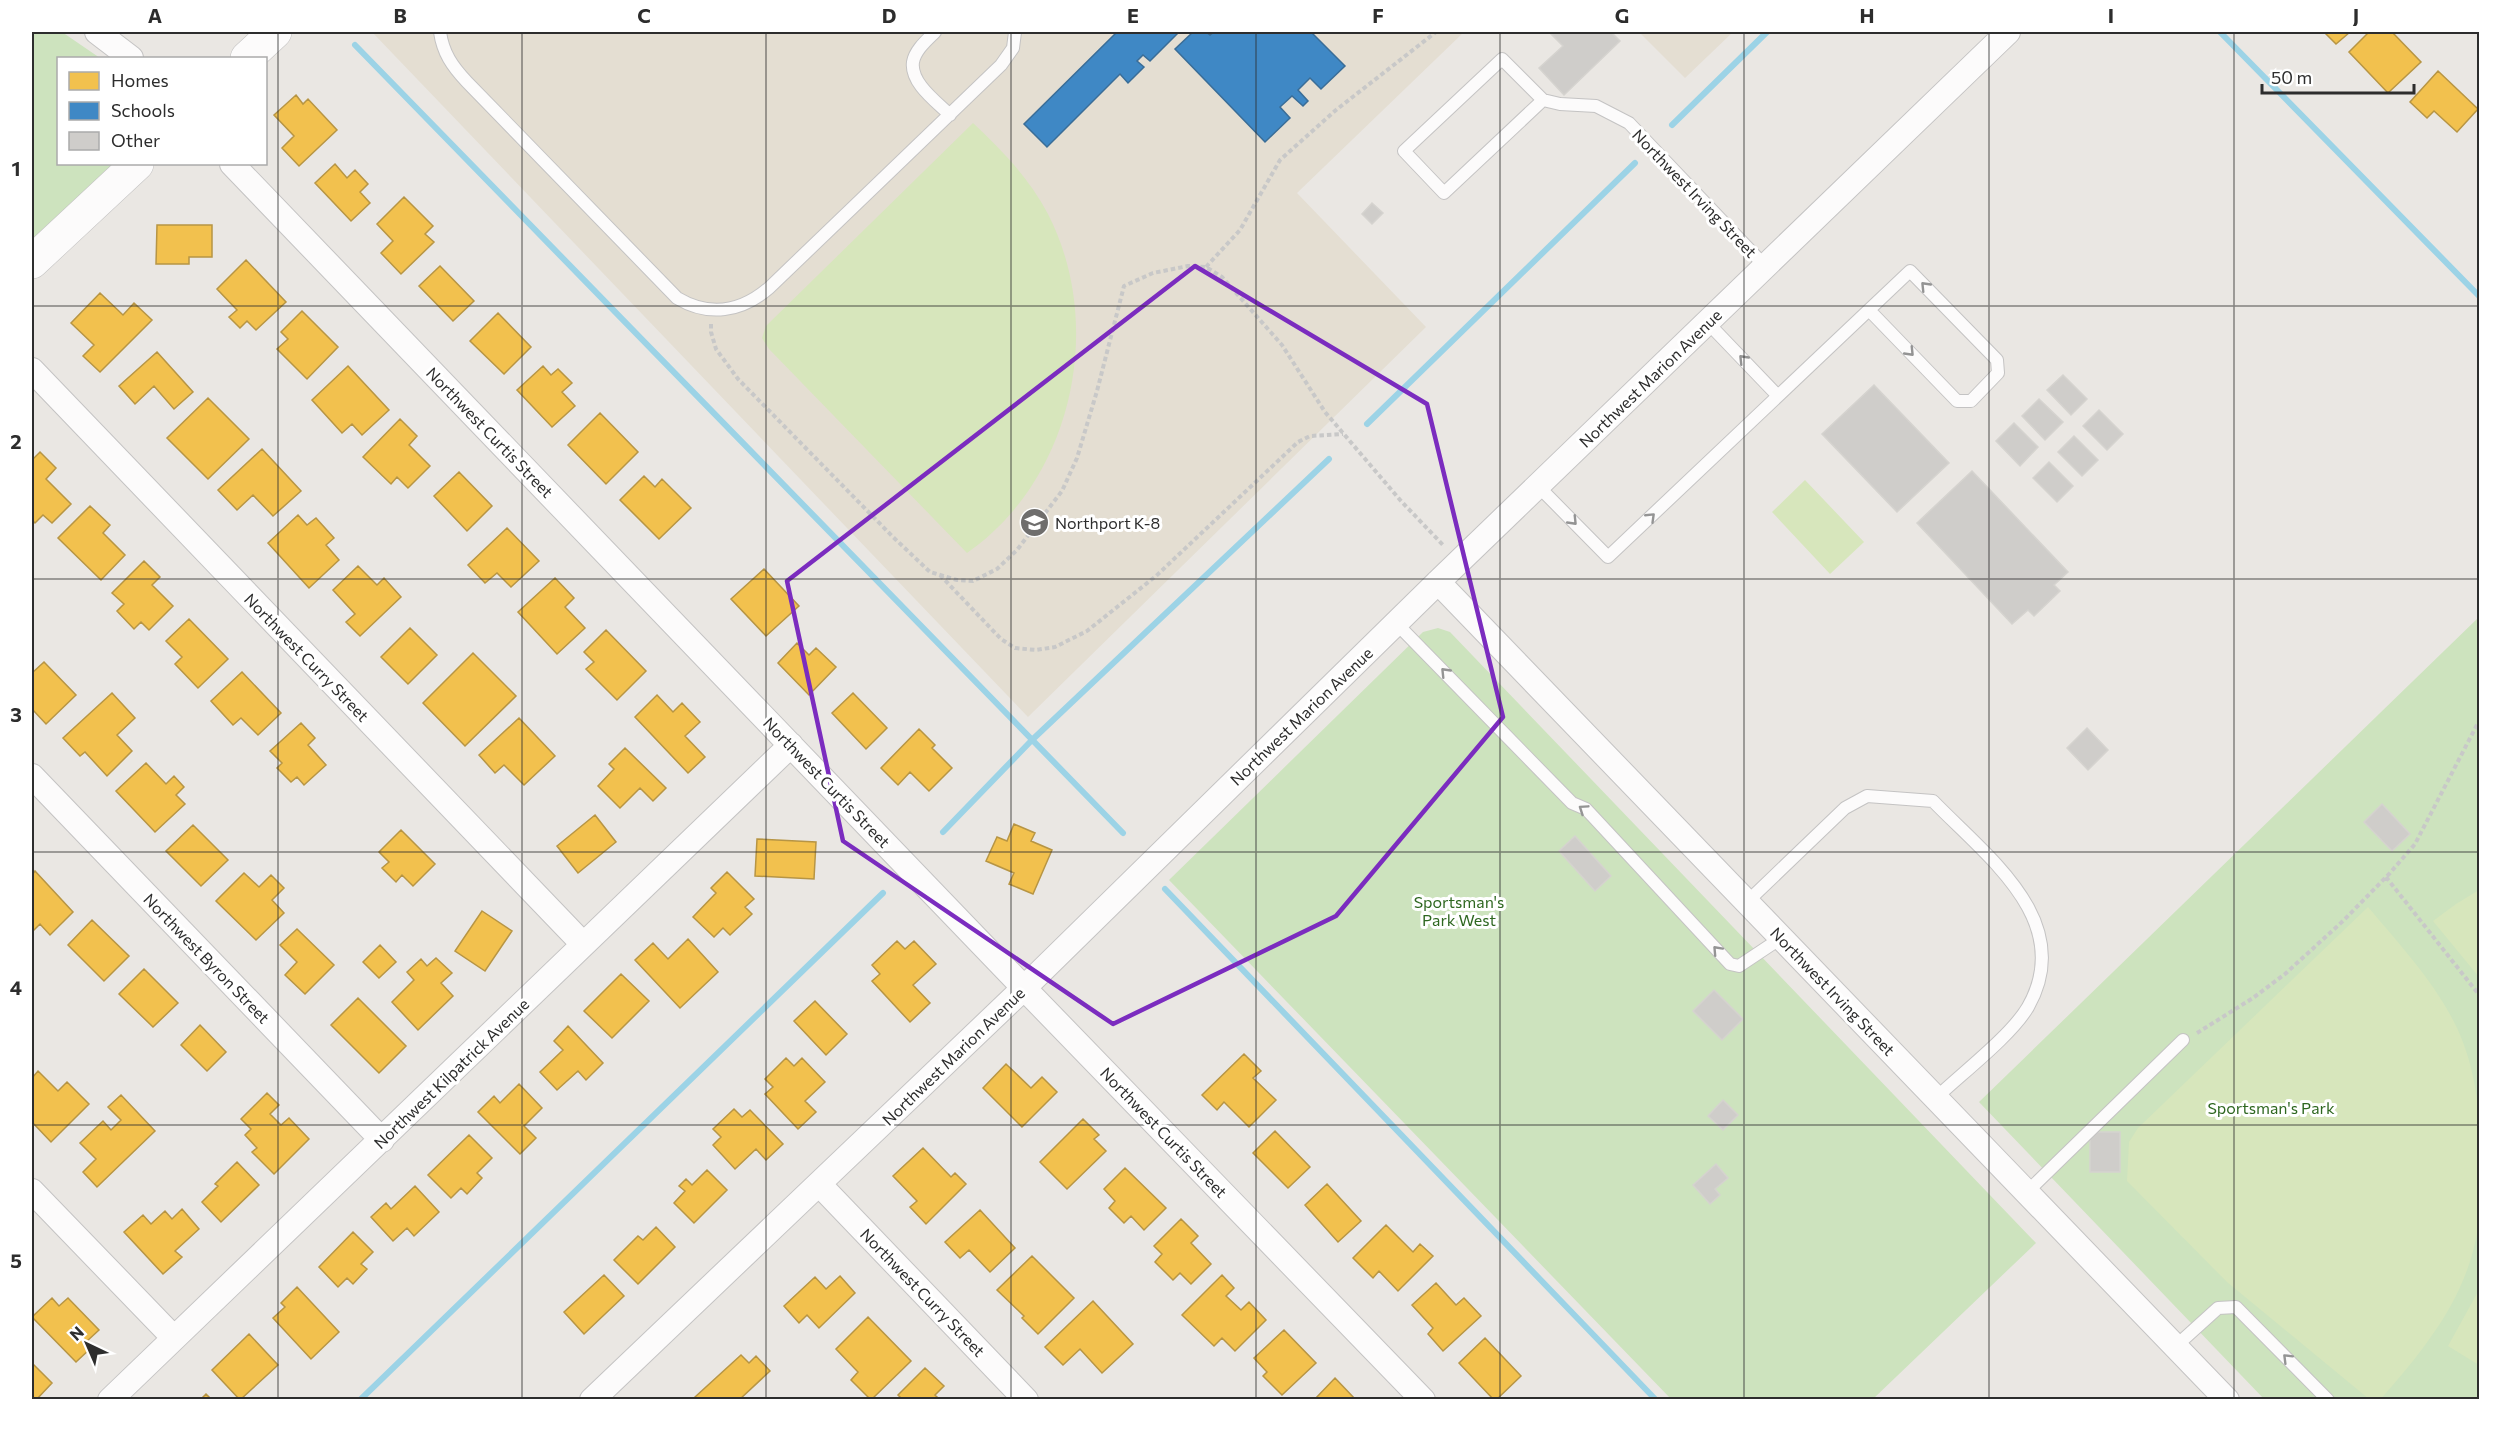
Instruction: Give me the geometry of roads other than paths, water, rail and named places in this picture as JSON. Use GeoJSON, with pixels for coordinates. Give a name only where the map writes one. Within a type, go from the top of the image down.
{"type":"FeatureCollection","features":[{"type":"Feature","properties":{"kind":"street"},"geometry":{"type":"LineString","coordinates":[[98,32],[130,57]]}},
{"type":"Feature","properties":{"kind":"street"},"geometry":{"type":"LineString","coordinates":[[248,57],[275,32]]}},
{"type":"Feature","properties":{"kind":"street","name":"Northwest Marion Avenue"},"geometry":{"type":"LineString","coordinates":[[608,1394],[819,1184],[1024,988],[1438,582],[2008,32]]}},
{"type":"Feature","properties":{"kind":"street"},"geometry":{"type":"LineString","coordinates":[[32,262],[136,165]]}},
{"type":"Feature","properties":{"kind":"street","name":"Northwest Curtis Street"},"geometry":{"type":"LineString","coordinates":[[233,165],[1423,1400]]}},
{"type":"Feature","properties":{"kind":"street","name":"Northwest Curry Street"},"geometry":{"type":"LineString","coordinates":[[32,369],[583,944]]}},
{"type":"Feature","properties":{"kind":"street","name":"Northwest Irving Street"},"geometry":{"type":"LineString","coordinates":[[1438,582],[2227,1400]]}},
{"type":"Feature","properties":{"kind":"street","name":"Northwest Kilpatrick Avenue"},"geometry":{"type":"LineString","coordinates":[[110,1400],[791,745]]}},
{"type":"Feature","properties":{"kind":"street","name":"Northwest Byron Street"},"geometry":{"type":"LineString","coordinates":[[32,776],[382,1140]]}},
{"type":"Feature","properties":{"kind":"street","name":"Northwest Curry Street"},"geometry":{"type":"LineString","coordinates":[[819,1184],[1026,1400]]}},
{"type":"Feature","properties":{"kind":"street"},"geometry":{"type":"LineString","coordinates":[[32,1191],[174,1338]]}},
{"type":"Feature","properties":{"kind":"lane"},"geometry":{"type":"LineString","coordinates":[[440,32],[444,51],[452,66],[467,82],[677,298],[691,306],[711,311],[729,310],[757,299],[1001,65],[1013,48],[1015,32]]}},
{"type":"Feature","properties":{"kind":"lane"},"geometry":{"type":"LineString","coordinates":[[935,32],[919,49],[913,62],[915,74],[920,84],[950,115]]}},
{"type":"Feature","properties":{"kind":"lane"},"geometry":{"type":"LineString","coordinates":[[1502,59],[1543,100],[1444,193],[1404,151],[1502,59]]}},
{"type":"Feature","properties":{"kind":"lane","name":"Northwest Irving Street"},"geometry":{"type":"LineString","coordinates":[[1543,100],[1560,104],[1596,106],[1629,123],[1765,266]]}},
{"type":"Feature","properties":{"kind":"lane"},"geometry":{"type":"LineString","coordinates":[[1538,486],[1608,557],[1910,271],[1997,360],[1998,373],[1971,401],[1957,401],[1869,310]]}},
{"type":"Feature","properties":{"kind":"lane"},"geometry":{"type":"LineString","coordinates":[[1707,322],[1778,396]]}},
{"type":"Feature","properties":{"kind":"lane"},"geometry":{"type":"LineString","coordinates":[[1396,623],[1572,803],[1586,809],[1730,964],[1739,966],[1781,938]]}},
{"type":"Feature","properties":{"kind":"lane"},"geometry":{"type":"LineString","coordinates":[[1747,903],[1845,808],[1867,796],[1933,801],[2016,886],[2038,927],[2042,955],[2038,984],[2027,1009],[2007,1032],[1936,1098]]}},
{"type":"Feature","properties":{"kind":"lane"},"geometry":{"type":"LineString","coordinates":[[2027,1192],[2183,1040]]}},
{"type":"Feature","properties":{"kind":"lane"},"geometry":{"type":"LineString","coordinates":[[2176,1347],[2218,1308],[2236,1307],[2328,1400]]}},
{"type":"Feature","properties":{"kind":"waterway"},"geometry":{"type":"LineString","coordinates":[[1672,125],[1767,32]]}},
{"type":"Feature","properties":{"kind":"waterway"},"geometry":{"type":"LineString","coordinates":[[2220,32],[2480,297]]}},
{"type":"Feature","properties":{"kind":"waterway"},"geometry":{"type":"LineString","coordinates":[[355,45],[1123,833]]}},
{"type":"Feature","properties":{"kind":"waterway"},"geometry":{"type":"LineString","coordinates":[[1367,424],[1635,163]]}},
{"type":"Feature","properties":{"kind":"waterway"},"geometry":{"type":"LineString","coordinates":[[943,832],[1032,740],[1329,459]]}},
{"type":"Feature","properties":{"kind":"waterway"},"geometry":{"type":"LineString","coordinates":[[1165,889],[1656,1400]]}},
{"type":"Feature","properties":{"kind":"waterway"},"geometry":{"type":"LineString","coordinates":[[360,1400],[883,893]]}},
{"type":"Feature","properties":{"kind":"place","name":"Northport K-8"},"geometry":{"type":"Point","coordinates":[1034,522]}},
{"type":"Feature","properties":{"kind":"park label","name":"Sportsman's Park West"},"geometry":{"type":"Point","coordinates":[1459,910]}},
{"type":"Feature","properties":{"kind":"park label","name":"Sportsman's Park"},"geometry":{"type":"Point","coordinates":[2271,1107]}}]}
